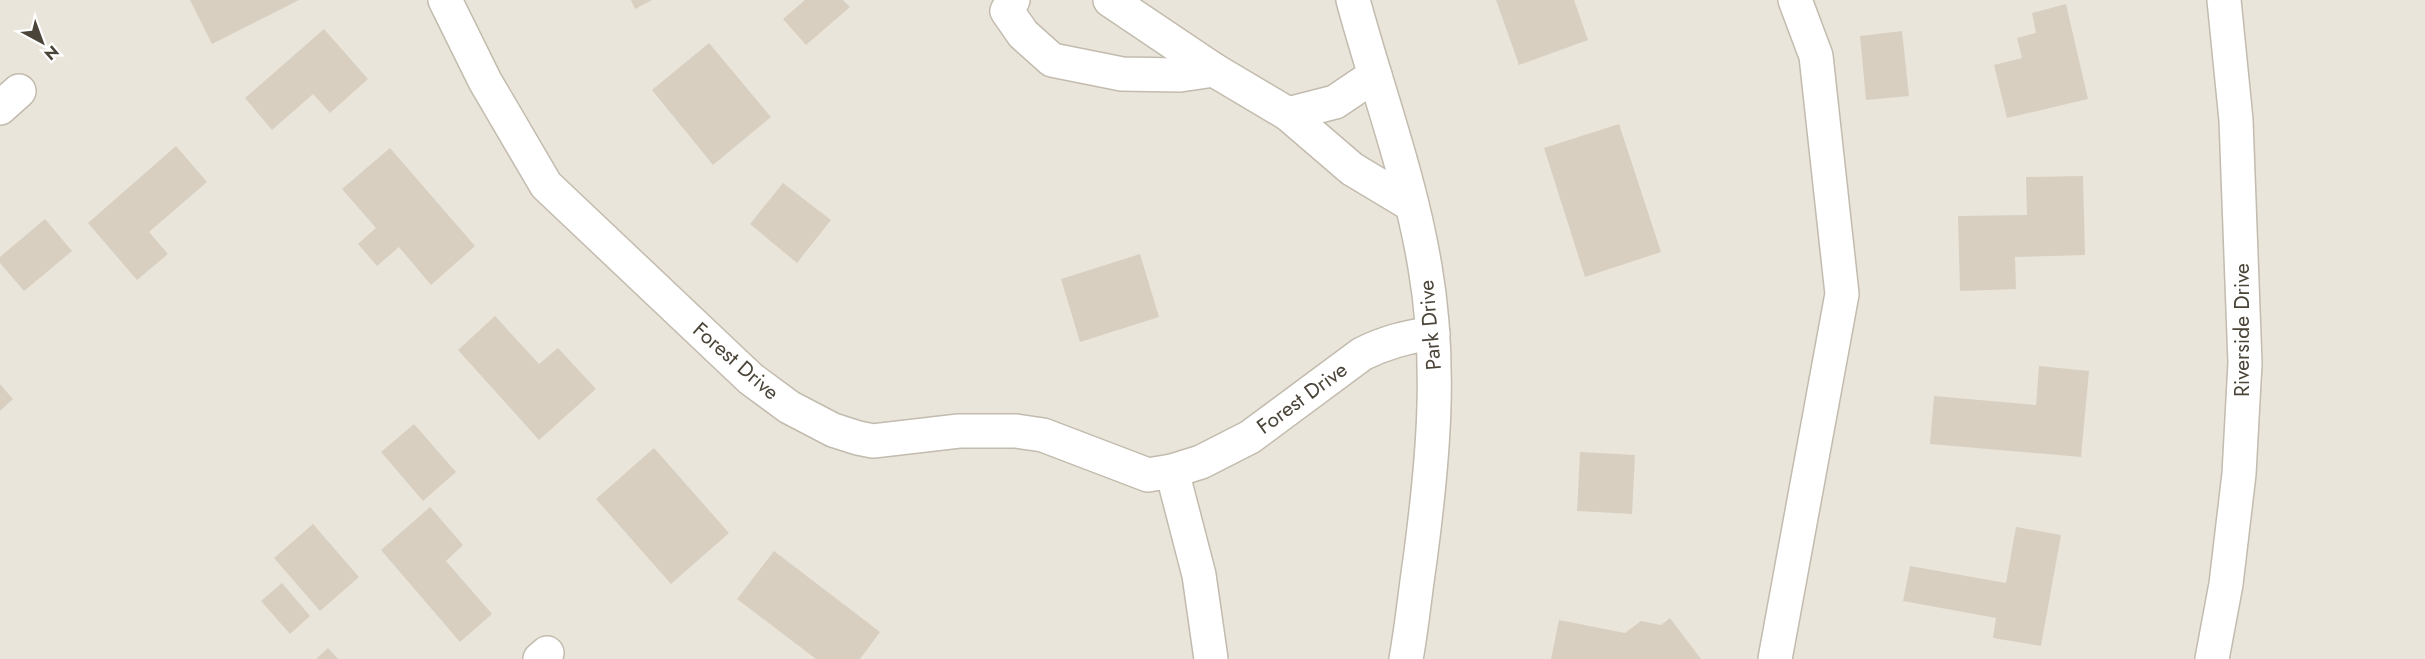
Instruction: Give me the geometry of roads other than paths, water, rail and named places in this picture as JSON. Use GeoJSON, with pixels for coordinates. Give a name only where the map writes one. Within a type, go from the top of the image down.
{"type":"FeatureCollection","features":[{"type":"Feature","properties":{"kind":"street","name":"Forest Drive"},"geometry":{"type":"LineString","coordinates":[[446,0],[485,81],[546,186],[751,379],[789,407],[833,430],[873,441],[959,431],[1016,431],[1043,435],[1148,475],[1172,471],[1201,462],[1250,437],[1362,354],[1381,344],[1403,337],[1433,333]]}},
{"type":"Feature","properties":{"kind":"street"},"geometry":{"type":"LineString","coordinates":[[1013,0],[1007,10],[1023,34],[1052,60],[1122,74],[1180,75],[1214,70]]}},
{"type":"Feature","properties":{"kind":"street"},"geometry":{"type":"LineString","coordinates":[[1110,0],[1214,70],[1288,114],[1352,169],[1412,205]]}},
{"type":"Feature","properties":{"kind":"street","name":"Park Drive"},"geometry":{"type":"LineString","coordinates":[[1353,0],[1412,205],[1425,267],[1436,370],[1431,480],[1406,659]]}},
{"type":"Feature","properties":{"kind":"street"},"geometry":{"type":"LineString","coordinates":[[1775,659],[1842,294],[1816,56],[1795,0]]}},
{"type":"Feature","properties":{"kind":"street","name":"Riverside Drive"},"geometry":{"type":"LineString","coordinates":[[2212,659],[2226,584],[2238,485],[2245,363],[2237,129],[2224,0]]}},
{"type":"Feature","properties":{"kind":"street"},"geometry":{"type":"LineString","coordinates":[[1288,114],[1335,102],[1375,75]]}},
{"type":"Feature","properties":{"kind":"street"},"geometry":{"type":"LineString","coordinates":[[1172,471],[1198,575],[1211,659]]}}]}
